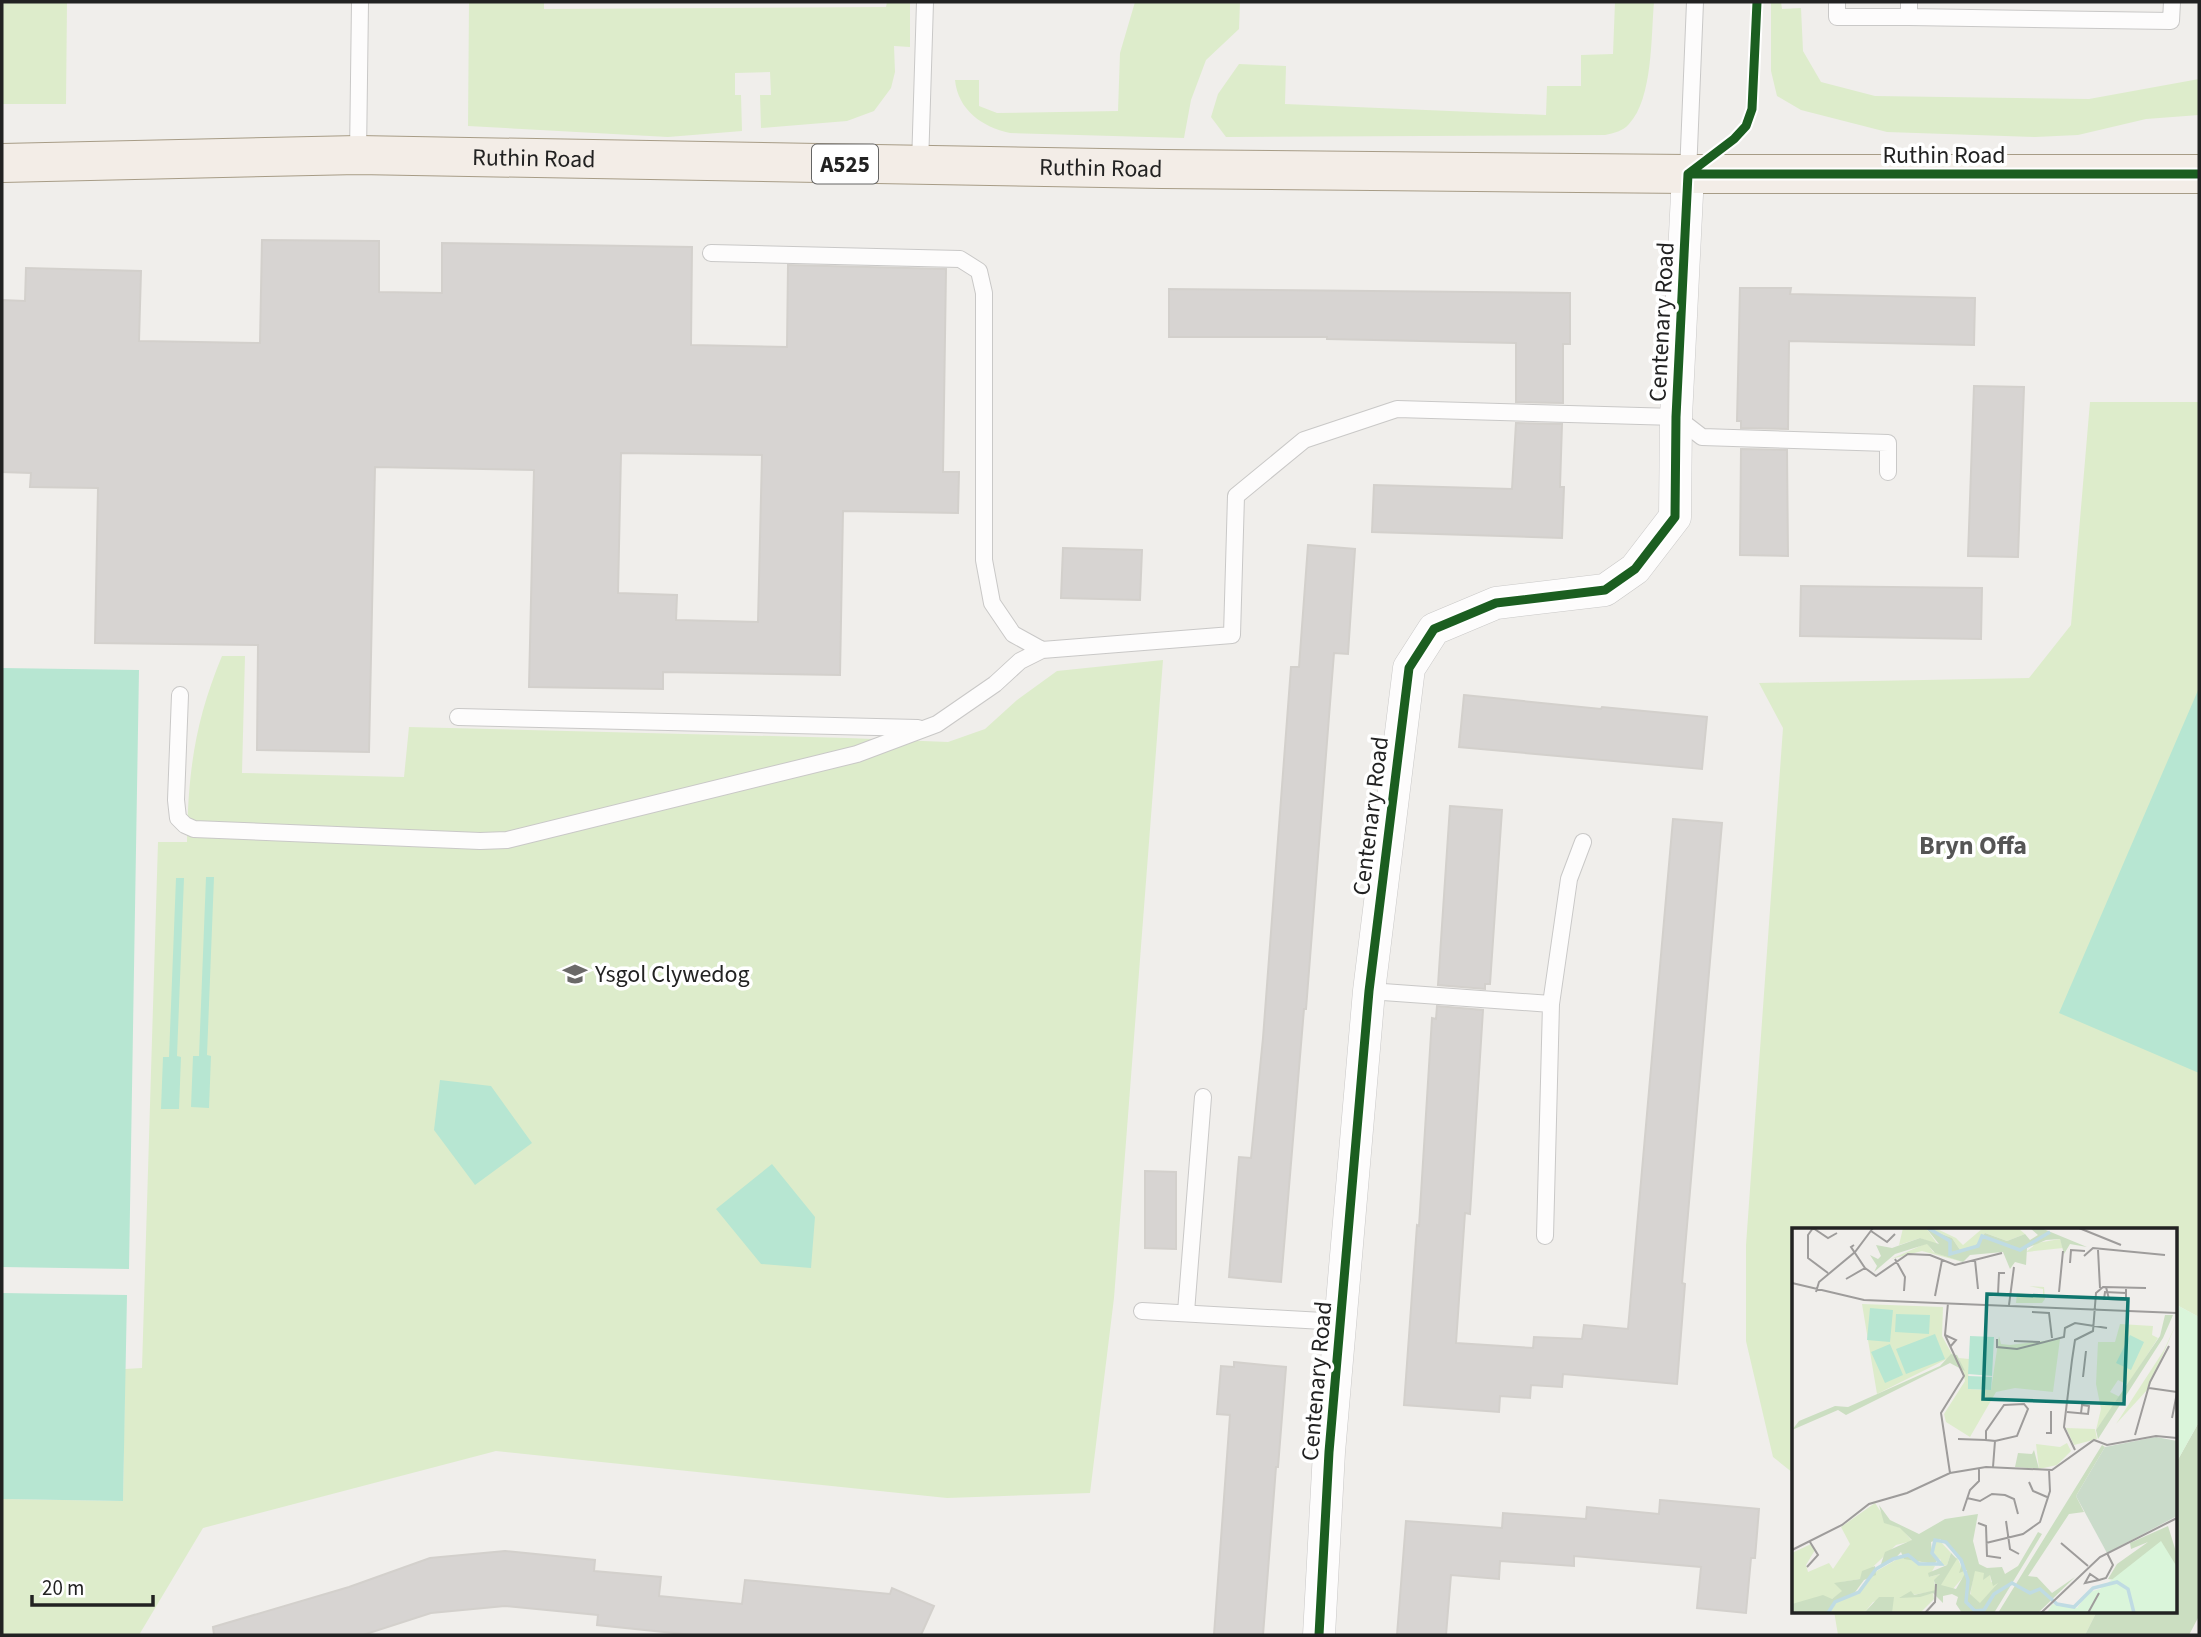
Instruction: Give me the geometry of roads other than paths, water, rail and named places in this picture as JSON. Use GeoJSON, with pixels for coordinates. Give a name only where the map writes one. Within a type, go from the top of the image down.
{"type":"FeatureCollection","features":[{"type":"Feature","properties":{"kind":"main road","name":"Ruthin Road"},"geometry":{"type":"LineString","coordinates":[[2,163],[358,155],[1688,174],[2199,174]]}},
{"type":"Feature","properties":{"kind":"street","name":"Centenary Road"},"geometry":{"type":"LineString","coordinates":[[1318,1635],[1329,1452],[1370,991],[1409,668],[1434,629],[1496,603],[1605,590],[1635,569],[1675,517],[1676,417],[1688,174]]}},
{"type":"Feature","properties":{"kind":"lane"},"geometry":{"type":"LineString","coordinates":[[358,155],[360,2]]}},
{"type":"Feature","properties":{"kind":"lane"},"geometry":{"type":"LineString","coordinates":[[920,165],[925,2]]}},
{"type":"Feature","properties":{"kind":"lane"},"geometry":{"type":"LineString","coordinates":[[1688,174],[1695,2]]}},
{"type":"Feature","properties":{"kind":"lane"},"geometry":{"type":"LineString","coordinates":[[1837,2],[1837,17],[1909,9],[2171,21],[2172,2]]}},
{"type":"Feature","properties":{"kind":"lane"},"geometry":{"type":"LineString","coordinates":[[711,253],[960,259],[979,271],[984,293],[984,560],[992,603],[1013,634],[1042,650]]}},
{"type":"Feature","properties":{"kind":"lane"},"geometry":{"type":"LineString","coordinates":[[180,695],[176,800],[178,818],[194,829],[507,840],[858,754],[937,724],[995,684],[1020,661],[1042,650],[1232,635],[1236,496],[1304,440],[1397,409],[1676,417],[1702,437],[1888,443],[1888,472]]}},
{"type":"Feature","properties":{"kind":"lane"},"geometry":{"type":"LineString","coordinates":[[458,717],[925,728]]}},
{"type":"Feature","properties":{"kind":"lane"},"geometry":{"type":"LineString","coordinates":[[1545,1236],[1551,1004],[1569,879],[1583,842]]}},
{"type":"Feature","properties":{"kind":"lane"},"geometry":{"type":"LineString","coordinates":[[1370,991],[1551,1004]]}},
{"type":"Feature","properties":{"kind":"lane"},"geometry":{"type":"LineString","coordinates":[[1186,1312],[1203,1097]]}},
{"type":"Feature","properties":{"kind":"lane"},"geometry":{"type":"LineString","coordinates":[[1142,1311],[1341,1322]]}},
{"type":"Feature","properties":{"kind":"place","name":"Ysgol Clywedog"},"geometry":{"type":"Point","coordinates":[575,974]}},
{"type":"Feature","properties":{"kind":"district","name":"Bryn Offa"},"geometry":{"type":"Point","coordinates":[1973,845]}}]}
